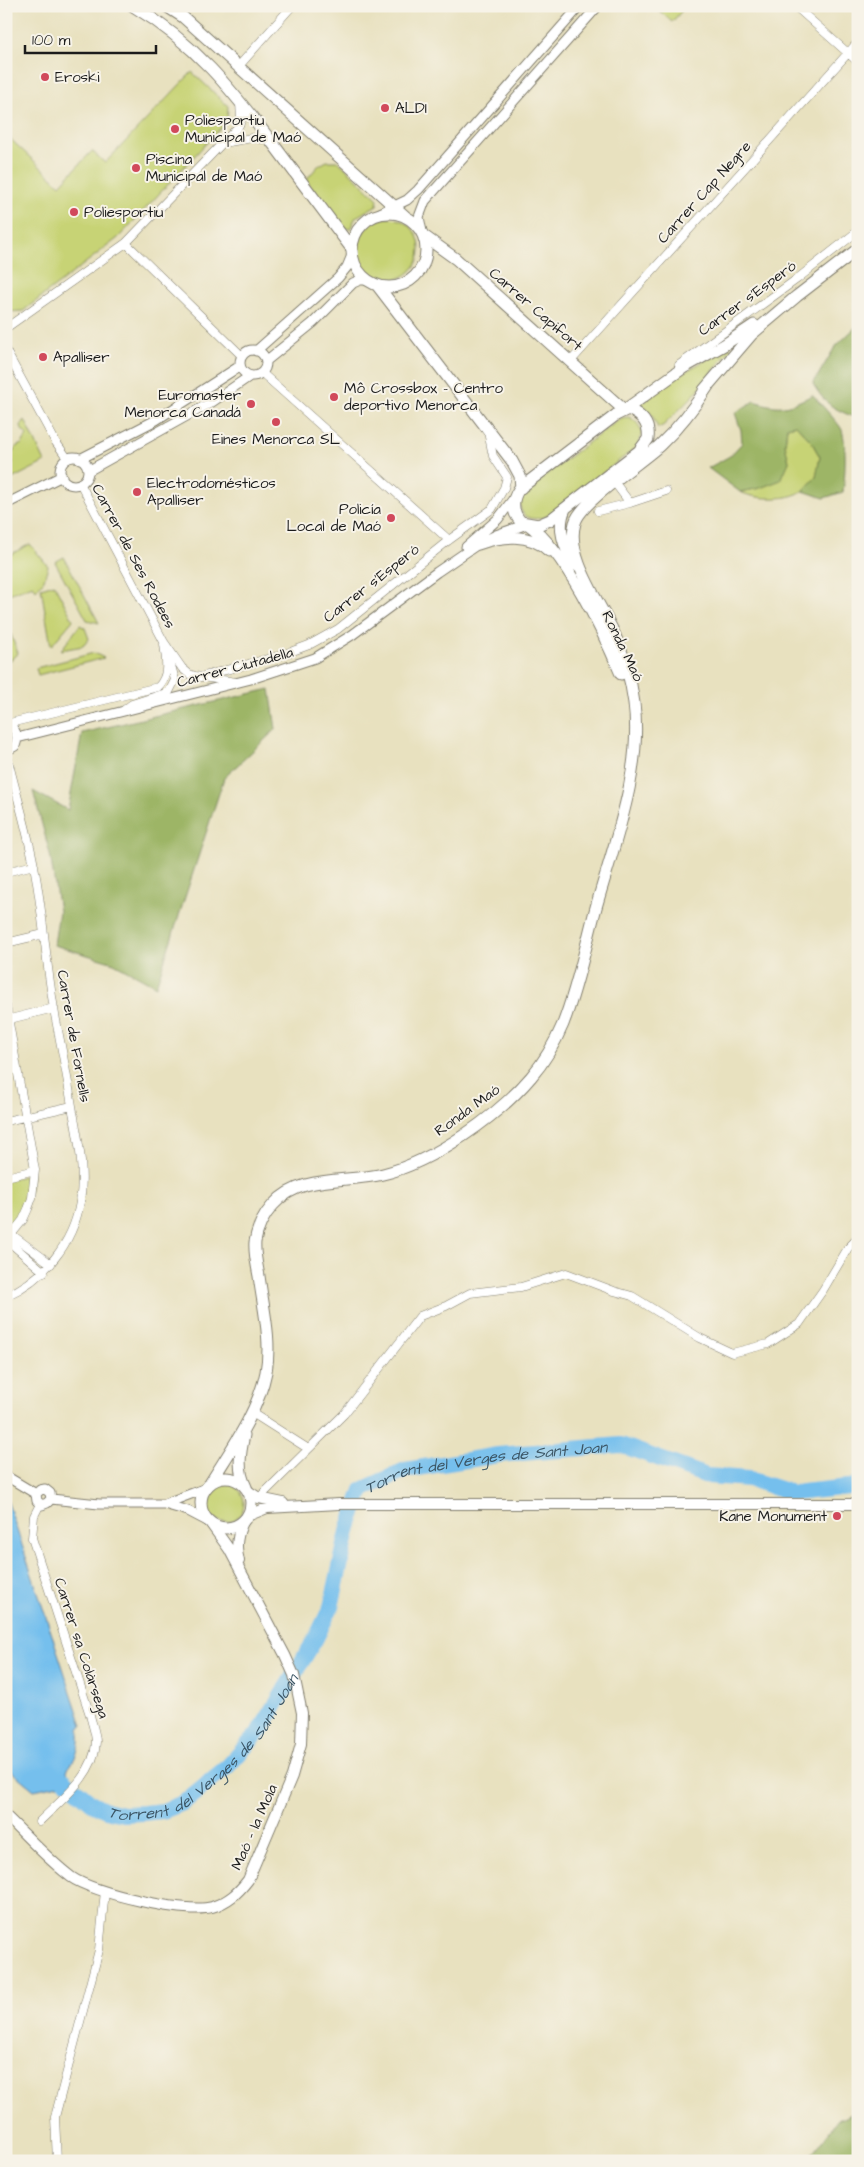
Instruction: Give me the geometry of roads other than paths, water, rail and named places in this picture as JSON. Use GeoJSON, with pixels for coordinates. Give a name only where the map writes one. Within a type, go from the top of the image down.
{"type":"FeatureCollection","features":[{"type":"Feature","properties":{"kind":"main road"},"geometry":{"type":"LineString","coordinates":[[133,6],[173,33],[200,57],[240,100],[352,252],[357,269],[372,282],[517,468],[518,492],[513,505],[515,513],[522,522],[545,539],[575,584]]}},
{"type":"Feature","properties":{"kind":"main road"},"geometry":{"type":"LineString","coordinates":[[170,9],[238,66],[414,222],[423,234],[426,256],[417,274],[401,285],[389,287],[372,282]]}},
{"type":"Feature","properties":{"kind":"main road"},"geometry":{"type":"LineString","coordinates":[[352,252],[357,230],[364,222],[380,213],[393,212],[405,216]]}},
{"type":"Feature","properties":{"kind":"main road","name":"Carrer Capifort"},"geometry":{"type":"LineString","coordinates":[[423,234],[456,259],[625,410],[634,412],[643,418],[647,424],[648,439],[639,451]]}},
{"type":"Feature","properties":{"kind":"main road"},"geometry":{"type":"LineString","coordinates":[[527,524],[544,524],[650,444],[679,418],[752,334],[858,249]]}},
{"type":"Feature","properties":{"kind":"main road"},"geometry":{"type":"LineString","coordinates":[[518,492],[683,368],[724,345],[797,296]]}},
{"type":"Feature","properties":{"kind":"main road"},"geometry":{"type":"LineString","coordinates":[[628,677],[614,634],[578,561],[572,535],[578,514],[660,445],[694,407],[708,386]]}},
{"type":"Feature","properties":{"kind":"main road"},"geometry":{"type":"LineString","coordinates":[[565,509],[561,520],[566,550],[607,629],[628,677]]}},
{"type":"Feature","properties":{"kind":"main road"},"geometry":{"type":"LineString","coordinates":[[478,544],[496,538],[510,537],[537,542],[557,560],[575,584]]}},
{"type":"Feature","properties":{"kind":"main road","name":"Ronda Maó"},"geometry":{"type":"LineString","coordinates":[[575,584],[614,658],[630,696],[635,718]]}},
{"type":"Feature","properties":{"kind":"main road","name":"Ronda Maó"},"geometry":{"type":"LineString","coordinates":[[247,1490],[241,1477],[239,1465],[250,1417],[265,1375],[268,1354],[266,1322],[255,1255],[255,1240],[262,1220],[271,1207],[285,1194],[305,1185],[387,1173],[439,1150],[476,1126],[514,1095],[539,1068],[555,1041],[566,1013],[629,789],[636,742],[635,718],[628,677]]}},
{"type":"Feature","properties":{"kind":"main road","name":"Ronda Maó"},"geometry":{"type":"LineString","coordinates":[[208,1486],[250,1417]]}},
{"type":"Feature","properties":{"kind":"main road"},"geometry":{"type":"LineString","coordinates":[[306,1505],[259,1498],[247,1490],[241,1483],[226,1478],[208,1486],[200,1502],[201,1509],[209,1522],[224,1528],[232,1528],[245,1518],[267,1508],[306,1505],[858,1504]]}},
{"type":"Feature","properties":{"kind":"main road"},"geometry":{"type":"LineString","coordinates":[[245,1518],[251,1505],[247,1490]]}},
{"type":"Feature","properties":{"kind":"main road","name":"Maó - la Mola"},"geometry":{"type":"LineString","coordinates":[[243,1574],[236,1544],[238,1531],[245,1518]]}},
{"type":"Feature","properties":{"kind":"main road","name":"Maó - la Mola"},"geometry":{"type":"LineString","coordinates":[[9,1818],[72,1877],[104,1892],[174,1907],[201,1909],[225,1902],[241,1889],[253,1869],[292,1776],[301,1744],[302,1712],[294,1675],[285,1655],[225,1542],[209,1522]]}},
{"type":"Feature","properties":{"kind":"street"},"geometry":{"type":"LineString","coordinates":[[238,66],[292,6]]}},
{"type":"Feature","properties":{"kind":"street"},"geometry":{"type":"LineString","coordinates":[[380,213],[408,200],[418,190],[580,6]]}},
{"type":"Feature","properties":{"kind":"street"},"geometry":{"type":"LineString","coordinates":[[423,234],[420,217],[425,201],[598,6]]}},
{"type":"Feature","properties":{"kind":"street"},"geometry":{"type":"LineString","coordinates":[[795,6],[858,62]]}},
{"type":"Feature","properties":{"kind":"street","name":"Carrer Cap Negre"},"geometry":{"type":"LineString","coordinates":[[571,361],[858,42]]}},
{"type":"Feature","properties":{"kind":"street"},"geometry":{"type":"LineString","coordinates":[[6,328],[126,243],[223,143],[241,121],[240,100]]}},
{"type":"Feature","properties":{"kind":"street"},"geometry":{"type":"LineString","coordinates":[[223,143],[252,138],[270,140]]}},
{"type":"Feature","properties":{"kind":"street","name":"Carrer s'Esperó"},"geometry":{"type":"LineString","coordinates":[[655,388],[676,368],[797,279],[858,231]]}},
{"type":"Feature","properties":{"kind":"street"},"geometry":{"type":"LineString","coordinates":[[126,243],[242,356]]}},
{"type":"Feature","properties":{"kind":"street"},"geometry":{"type":"LineString","coordinates":[[256,351],[338,278],[347,267],[352,252]]}},
{"type":"Feature","properties":{"kind":"street"},"geometry":{"type":"LineString","coordinates":[[262,373],[266,362],[313,323],[353,283],[360,280],[372,282]]}},
{"type":"Feature","properties":{"kind":"street"},"geometry":{"type":"LineString","coordinates":[[6,351],[55,442],[68,459]]}},
{"type":"Feature","properties":{"kind":"street"},"geometry":{"type":"LineString","coordinates":[[250,376],[243,372],[240,366],[242,356],[248,351],[256,351],[262,355],[266,362]]}},
{"type":"Feature","properties":{"kind":"street"},"geometry":{"type":"LineString","coordinates":[[80,458],[86,464],[88,471],[86,478],[80,483],[72,484],[62,476],[61,468],[68,459],[80,458],[156,420],[240,366]]}},
{"type":"Feature","properties":{"kind":"street"},"geometry":{"type":"LineString","coordinates":[[88,471],[212,402],[250,376],[262,373]]}},
{"type":"Feature","properties":{"kind":"street"},"geometry":{"type":"LineString","coordinates":[[262,373],[449,540]]}},
{"type":"Feature","properties":{"kind":"street","name":"Carrer s'Esperó"},"geometry":{"type":"LineString","coordinates":[[200,677],[282,655],[309,645],[338,628],[449,540],[492,509],[504,488],[507,477],[493,456],[487,429]]}},
{"type":"Feature","properties":{"kind":"street"},"geometry":{"type":"LineString","coordinates":[[6,504],[62,476]]}},
{"type":"Feature","properties":{"kind":"street"},"geometry":{"type":"LineString","coordinates":[[615,482],[630,503]]}},
{"type":"Feature","properties":{"kind":"street","name":"Carrer de Ses Rodees"},"geometry":{"type":"LineString","coordinates":[[80,483],[164,642],[182,668],[189,674],[200,677],[236,682]]}},
{"type":"Feature","properties":{"kind":"street"},"geometry":{"type":"LineString","coordinates":[[598,511],[666,491]]}},
{"type":"Feature","properties":{"kind":"street","name":"Carrer Ciutadella"},"geometry":{"type":"LineString","coordinates":[[437,572],[498,519],[518,492]]}},
{"type":"Feature","properties":{"kind":"street","name":"Carrer Ciutadella"},"geometry":{"type":"LineString","coordinates":[[17,738],[236,682],[316,658],[352,635],[478,544],[496,535],[527,524]]}},
{"type":"Feature","properties":{"kind":"street","name":"Carrer de Ses Rodees"},"geometry":{"type":"LineString","coordinates":[[158,687],[164,679],[167,667],[164,642]]}},
{"type":"Feature","properties":{"kind":"street","name":"Carrer de Ses Rodees"},"geometry":{"type":"LineString","coordinates":[[124,710],[132,704],[169,692],[172,688],[175,680],[174,673],[164,642]]}},
{"type":"Feature","properties":{"kind":"street","name":"Carrer Ciutadella"},"geometry":{"type":"LineString","coordinates":[[6,724],[158,687]]}},
{"type":"Feature","properties":{"kind":"street"},"geometry":{"type":"LineString","coordinates":[[6,724],[14,730],[17,738],[15,746],[6,752]]}},
{"type":"Feature","properties":{"kind":"street","name":"Carrer de Fornells"},"geometry":{"type":"LineString","coordinates":[[6,752],[34,865],[54,1008],[82,1164],[80,1204],[71,1231],[44,1272],[24,1288],[6,1296]]}},
{"type":"Feature","properties":{"kind":"street"},"geometry":{"type":"LineString","coordinates":[[6,872],[34,865]]}},
{"type":"Feature","properties":{"kind":"street"},"geometry":{"type":"LineString","coordinates":[[6,943],[44,934]]}},
{"type":"Feature","properties":{"kind":"street"},"geometry":{"type":"LineString","coordinates":[[6,1006],[35,1170],[32,1198],[28,1209],[8,1238]]}},
{"type":"Feature","properties":{"kind":"street"},"geometry":{"type":"LineString","coordinates":[[7,1020],[54,1008]]}},
{"type":"Feature","properties":{"kind":"street"},"geometry":{"type":"LineString","coordinates":[[6,1071],[17,1068]]}},
{"type":"Feature","properties":{"kind":"street"},"geometry":{"type":"LineString","coordinates":[[6,1121],[72,1106]]}},
{"type":"Feature","properties":{"kind":"street"},"geometry":{"type":"LineString","coordinates":[[6,1177],[35,1170]]}},
{"type":"Feature","properties":{"kind":"street"},"geometry":{"type":"LineString","coordinates":[[8,1238],[51,1264]]}},
{"type":"Feature","properties":{"kind":"street"},"geometry":{"type":"LineString","coordinates":[[8,1238],[44,1272]]}},
{"type":"Feature","properties":{"kind":"street"},"geometry":{"type":"LineString","coordinates":[[259,1498],[307,1448],[344,1414],[420,1316],[446,1306],[470,1292],[521,1287],[566,1273],[632,1296],[700,1338],[732,1353],[768,1344],[799,1324],[823,1290],[848,1248],[858,1238]]}},
{"type":"Feature","properties":{"kind":"street"},"geometry":{"type":"LineString","coordinates":[[250,1417],[307,1448]]}},
{"type":"Feature","properties":{"kind":"street"},"geometry":{"type":"LineString","coordinates":[[6,1476],[36,1494]]}},
{"type":"Feature","properties":{"kind":"street"},"geometry":{"type":"LineString","coordinates":[[164,1504],[208,1486]]}},
{"type":"Feature","properties":{"kind":"street"},"geometry":{"type":"LineString","coordinates":[[45,1489],[50,1493],[51,1499],[46,1504],[40,1504],[36,1499],[36,1494],[39,1490],[45,1489]]}},
{"type":"Feature","properties":{"kind":"street"},"geometry":{"type":"LineString","coordinates":[[51,1499],[99,1504],[164,1504],[209,1522]]}},
{"type":"Feature","properties":{"kind":"street","name":"Carrer sa Colàrsega"},"geometry":{"type":"LineString","coordinates":[[40,1504],[34,1516],[32,1538],[88,1706],[96,1741],[94,1754],[83,1776],[41,1819]]}},
{"type":"Feature","properties":{"kind":"street"},"geometry":{"type":"LineString","coordinates":[[57,2161],[55,2117],[99,1950],[104,1892]]}},
{"type":"Feature","properties":{"kind":"water"},"geometry":{"type":"Polygon","coordinates":[[[6,1497],[82,1725],[79,1729],[78,1751],[67,1770],[68,1775],[59,1785],[34,1790],[6,1767],[6,1497]]]}},
{"type":"Feature","properties":{"kind":"waterway","name":"Torrent del Verges de Sant Joan"},"geometry":{"type":"LineString","coordinates":[[64,1779],[92,1803],[106,1810],[123,1814],[143,1813],[163,1811],[183,1803],[228,1766],[260,1731],[316,1638],[331,1607],[349,1527],[362,1490],[405,1470],[498,1455],[621,1445],[707,1476],[749,1479],[793,1493],[858,1486]]}},
{"type":"Feature","properties":{"kind":"place","name":"Eroski"},"geometry":{"type":"Point","coordinates":[45,77]}},
{"type":"Feature","properties":{"kind":"place","name":"ALDI"},"geometry":{"type":"Point","coordinates":[385,108]}},
{"type":"Feature","properties":{"kind":"place","name":"Poliesportiu Municipal de Maó"},"geometry":{"type":"Point","coordinates":[175,129]}},
{"type":"Feature","properties":{"kind":"place","name":"Piscina Municipal de Maó"},"geometry":{"type":"Point","coordinates":[136,168]}},
{"type":"Feature","properties":{"kind":"place","name":"Poliesportiu"},"geometry":{"type":"Point","coordinates":[74,212]}},
{"type":"Feature","properties":{"kind":"place","name":"Apalliser"},"geometry":{"type":"Point","coordinates":[43,357]}},
{"type":"Feature","properties":{"kind":"place","name":"Mô Crossbox - Centro deportivo Menorca"},"geometry":{"type":"Point","coordinates":[334,397]}},
{"type":"Feature","properties":{"kind":"place","name":"Euromaster Menorca Canadá"},"geometry":{"type":"Point","coordinates":[251,404]}},
{"type":"Feature","properties":{"kind":"place","name":"Eines Menorca SL"},"geometry":{"type":"Point","coordinates":[276,422]}},
{"type":"Feature","properties":{"kind":"place","name":"Electrodomésticos Apalliser"},"geometry":{"type":"Point","coordinates":[137,492]}},
{"type":"Feature","properties":{"kind":"place","name":"Policía Local de Maó"},"geometry":{"type":"Point","coordinates":[391,518]}},
{"type":"Feature","properties":{"kind":"place","name":"Kane Monument"},"geometry":{"type":"Point","coordinates":[837,1516]}}]}
